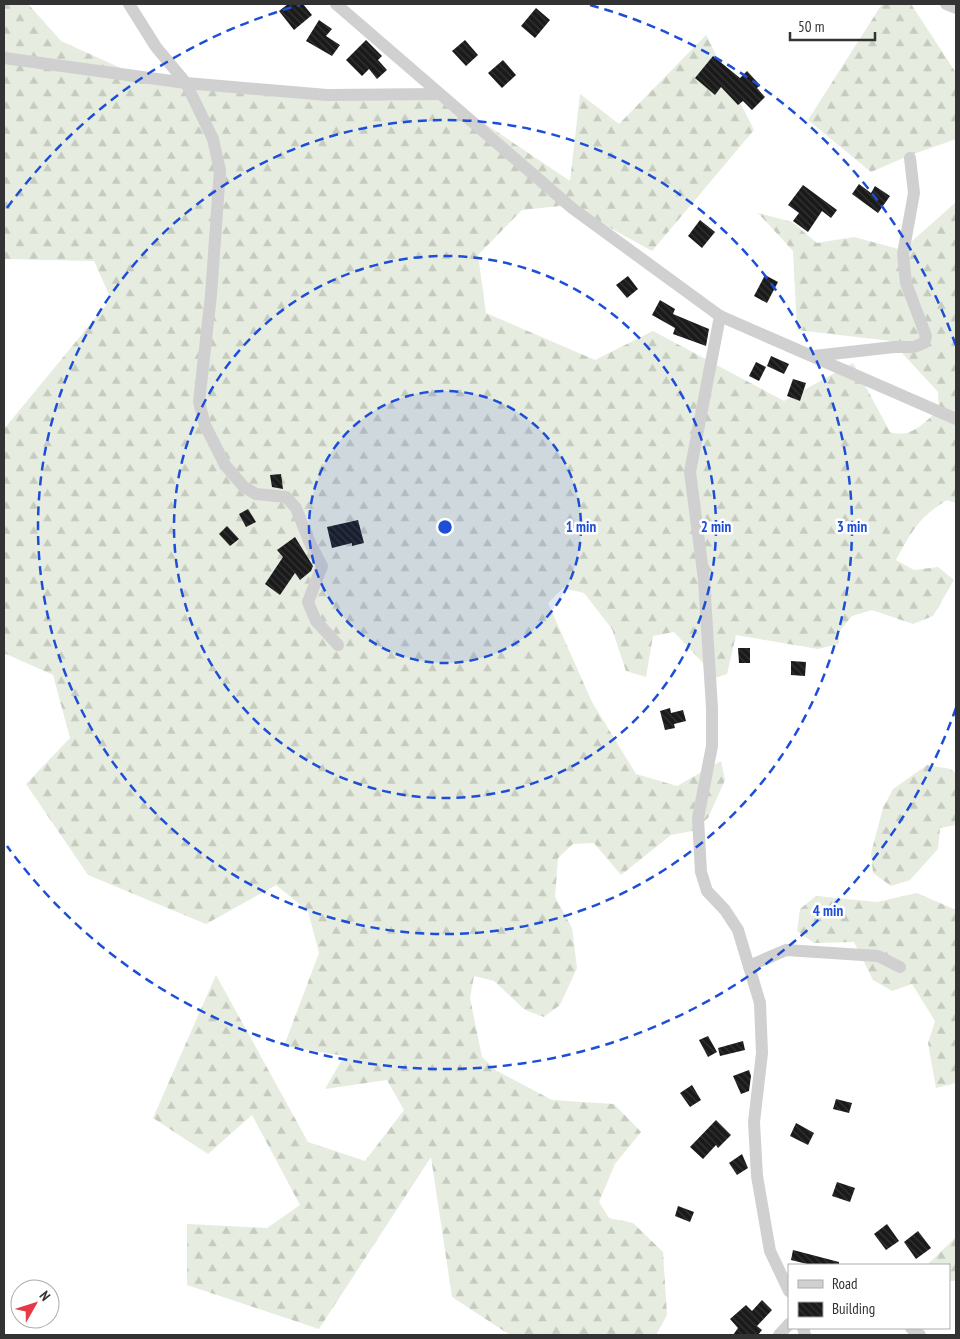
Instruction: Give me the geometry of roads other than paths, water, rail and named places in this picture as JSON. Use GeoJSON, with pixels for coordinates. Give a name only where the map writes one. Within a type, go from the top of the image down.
{"type":"FeatureCollection","features":[{"type":"Feature","properties":{"kind":"street"},"geometry":{"type":"LineString","coordinates":[[130,4],[156,47],[186,83],[213,139],[220,170],[211,295],[199,402],[204,425],[225,465],[244,487],[256,494],[286,498],[296,508],[310,543],[322,566],[308,602],[316,621],[338,645]]}},
{"type":"Feature","properties":{"kind":"street"},"geometry":{"type":"LineString","coordinates":[[336,4],[572,208],[720,316],[956,419]]}},
{"type":"Feature","properties":{"kind":"street"},"geometry":{"type":"LineString","coordinates":[[946,4],[956,8]]}},
{"type":"Feature","properties":{"kind":"street"},"geometry":{"type":"LineString","coordinates":[[4,58],[186,83],[327,95],[440,94]]}},
{"type":"Feature","properties":{"kind":"street"},"geometry":{"type":"LineString","coordinates":[[812,356],[894,346],[914,347],[924,343],[926,336],[906,283],[903,254],[914,193],[910,158]]}},
{"type":"Feature","properties":{"kind":"street"},"geometry":{"type":"LineString","coordinates":[[720,316],[690,472],[704,580],[712,708],[712,746],[698,818],[701,872],[707,891],[725,910],[738,930],[760,1003],[762,1053],[754,1122],[757,1176],[770,1251],[788,1288]]}},
{"type":"Feature","properties":{"kind":"street"},"geometry":{"type":"LineString","coordinates":[[749,966],[786,950],[878,956],[900,967]]}},
{"type":"Feature","properties":{"kind":"street"},"geometry":{"type":"LineString","coordinates":[[779,1335],[788,1325]]}}]}
